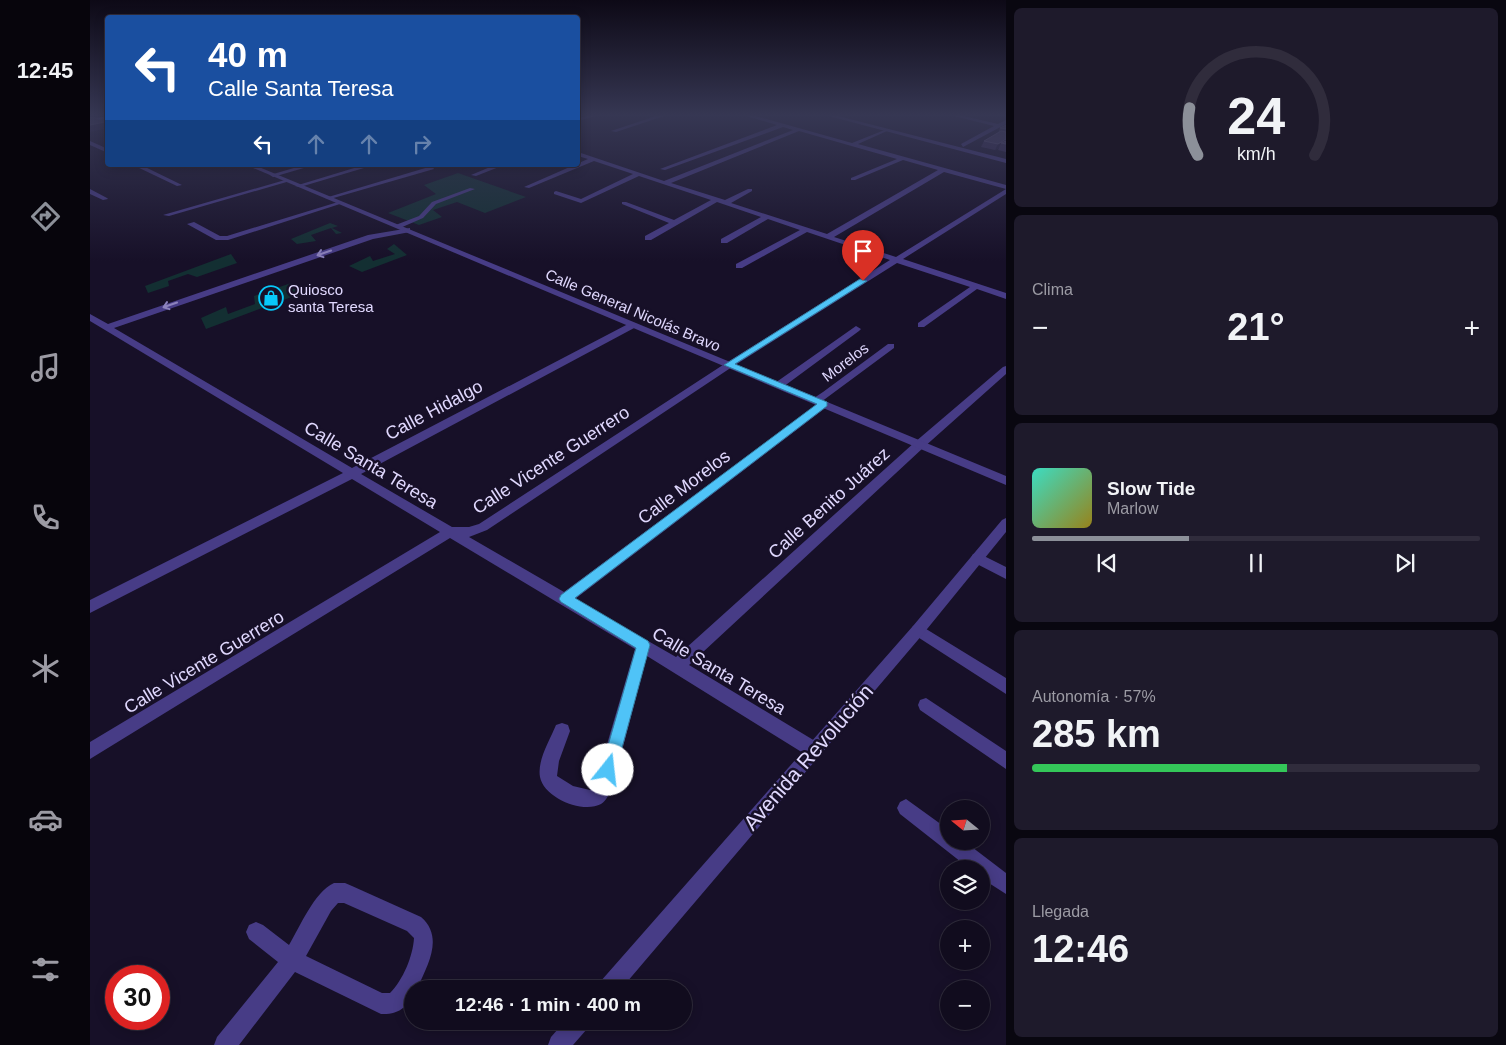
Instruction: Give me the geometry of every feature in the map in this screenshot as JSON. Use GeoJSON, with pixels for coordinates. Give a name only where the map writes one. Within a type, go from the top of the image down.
{"type":"FeatureCollection","features":[{"type":"Feature","properties":{"kind":"street"},"geometry":{"type":"LineString","coordinates":[[606,164],[1006,296]]}},
{"type":"Feature","properties":{"kind":"street"},"geometry":{"type":"LineString","coordinates":[[663,169],[677,164]]}},
{"type":"Feature","properties":{"kind":"street"},"geometry":{"type":"LineString","coordinates":[[664,182],[711,164]]}},
{"type":"Feature","properties":{"kind":"street"},"geometry":{"type":"LineString","coordinates":[[853,179],[890,164]]}},
{"type":"Feature","properties":{"kind":"street"},"geometry":{"type":"LineString","coordinates":[[919,164],[1006,189]]}},
{"type":"Feature","properties":{"kind":"street"},"geometry":{"type":"LineString","coordinates":[[140,167],[179,185]]}},
{"type":"Feature","properties":{"kind":"street","name":"Calle General Nicolás Bravo"},"geometry":{"type":"LineString","coordinates":[[254,167],[1006,481]]}},
{"type":"Feature","properties":{"kind":"street"},"geometry":{"type":"LineString","coordinates":[[273,175],[303,167]]}},
{"type":"Feature","properties":{"kind":"street"},"geometry":{"type":"LineString","coordinates":[[298,186],[364,167]]}},
{"type":"Feature","properties":{"kind":"street"},"geometry":{"type":"LineString","coordinates":[[474,175],[496,167]]}},
{"type":"Feature","properties":{"kind":"street"},"geometry":{"type":"LineString","coordinates":[[527,187],[577,167]]}},
{"type":"Feature","properties":{"kind":"street"},"geometry":{"type":"LineString","coordinates":[[328,198],[432,168]]}},
{"type":"Feature","properties":{"kind":"street"},"geometry":{"type":"LineString","coordinates":[[828,237],[942,170]]}},
{"type":"Feature","properties":{"kind":"street"},"geometry":{"type":"LineString","coordinates":[[556,194],[579,201],[639,174]]}},
{"type":"Feature","properties":{"kind":"street"},"geometry":{"type":"LineString","coordinates":[[167,215],[287,181]]}},
{"type":"Feature","properties":{"kind":"street"},"geometry":{"type":"LineString","coordinates":[[397,226],[420,218],[435,203],[472,189]]}},
{"type":"Feature","properties":{"kind":"street","name":"Calle Vicente Guerrero"},"geometry":{"type":"LineString","coordinates":[[90,751],[450,532],[469,532],[483,526],[728,365],[1006,189]]}},
{"type":"Feature","properties":{"kind":"street"},"geometry":{"type":"LineString","coordinates":[[725,203],[750,190]]}},
{"type":"Feature","properties":{"kind":"street"},"geometry":{"type":"LineString","coordinates":[[90,192],[105,200]]}},
{"type":"Feature","properties":{"kind":"street"},"geometry":{"type":"LineString","coordinates":[[596,194],[608,198]]}},
{"type":"Feature","properties":{"kind":"street"},"geometry":{"type":"LineString","coordinates":[[648,238],[716,200]]}},
{"type":"Feature","properties":{"kind":"street"},"geometry":{"type":"LineString","coordinates":[[191,224],[219,238],[228,238],[340,203]]}},
{"type":"Feature","properties":{"kind":"street"},"geometry":{"type":"LineString","coordinates":[[624,203],[675,223]]}},
{"type":"Feature","properties":{"kind":"street"},"geometry":{"type":"LineString","coordinates":[[724,241],[767,217]]}},
{"type":"Feature","properties":{"kind":"street"},"geometry":{"type":"LineString","coordinates":[[371,237],[386,222]]}},
{"type":"Feature","properties":{"kind":"street"},"geometry":{"type":"LineString","coordinates":[[107,327],[371,237],[407,230]]}},
{"type":"Feature","properties":{"kind":"street"},"geometry":{"type":"LineString","coordinates":[[739,266],[806,230]]}},
{"type":"Feature","properties":{"kind":"street"},"geometry":{"type":"LineString","coordinates":[[921,325],[976,286]]}},
{"type":"Feature","properties":{"kind":"street","name":"Calle Santa Teresa"},"geometry":{"type":"LineString","coordinates":[[90,317],[351,474],[643,645],[814,750]]}},
{"type":"Feature","properties":{"kind":"street","name":"Calle Hidalgo"},"geometry":{"type":"LineString","coordinates":[[90,607],[351,474],[632,325]]}},
{"type":"Feature","properties":{"kind":"street"},"geometry":{"type":"LineString","coordinates":[[779,385],[856,329]]}},
{"type":"Feature","properties":{"kind":"street","name":"Morelos"},"geometry":{"type":"LineString","coordinates":[[820,402],[827,394],[890,346]]}},
{"type":"Feature","properties":{"kind":"street","name":"Calle Benito Juárez"},"geometry":{"type":"LineString","coordinates":[[677,666],[919,445],[1006,369]]}},
{"type":"Feature","properties":{"kind":"street","name":"Calle Morelos"},"geometry":{"type":"LineString","coordinates":[[565,599],[820,402]]}},
{"type":"Feature","properties":{"kind":"street","name":"Avenida Revolución"},"geometry":{"type":"LineString","coordinates":[[615,980],[918,630],[1006,523]]}},
{"type":"Feature","properties":{"kind":"street"},"geometry":{"type":"LineString","coordinates":[[978,558],[1006,574]]}},
{"type":"Feature","properties":{"kind":"street"},"geometry":{"type":"LineString","coordinates":[[918,630],[1006,687]]}},
{"type":"Feature","properties":{"kind":"street"},"geometry":{"type":"LineString","coordinates":[[562,730],[548,769],[548,777],[551,784],[558,789],[592,799],[599,795],[603,788],[643,645]]}},
{"type":"Feature","properties":{"kind":"street"},"geometry":{"type":"LineString","coordinates":[[926,705],[1006,761]]}},
{"type":"Feature","properties":{"kind":"street"},"geometry":{"type":"LineString","coordinates":[[906,808],[940,834]]}},
{"type":"Feature","properties":{"kind":"street"},"geometry":{"type":"LineString","coordinates":[[961,850],[1006,885]]}},
{"type":"Feature","properties":{"kind":"street"},"geometry":{"type":"LineString","coordinates":[[225,1045],[292,960],[329,898],[334,893],[340,892],[414,924],[421,930],[424,940],[422,950],[406,989],[399,999],[390,1004],[381,1003],[292,960],[256,932]]}},
{"type":"Feature","properties":{"kind":"street"},"geometry":{"type":"LineString","coordinates":[[559,1045],[572,1030]]}},
{"type":"Feature","properties":{"kind":"green space"},"geometry":{"type":"Polygon","coordinates":[[[458,173],[526,197],[485,213],[457,202],[433,210],[442,217],[419,225],[388,213],[436,194],[424,185],[458,173]]]}},
{"type":"Feature","properties":{"kind":"green space"},"geometry":{"type":"Polygon","coordinates":[[[330,223],[338,226],[332,228],[342,233],[336,234],[331,228],[311,235],[316,241],[297,244],[291,239],[330,223]]]}},
{"type":"Feature","properties":{"kind":"green space"},"geometry":{"type":"Polygon","coordinates":[[[394,244],[407,255],[362,272],[349,266],[370,256],[373,261],[395,254],[387,249],[394,244]]]}},
{"type":"Feature","properties":{"kind":"green space"},"geometry":{"type":"Polygon","coordinates":[[[231,254],[237,263],[197,277],[188,274],[168,281],[169,286],[148,293],[145,286],[231,254]]]}},
{"type":"Feature","properties":{"kind":"green space"},"geometry":{"type":"Polygon","coordinates":[[[291,283],[305,292],[206,329],[201,318],[226,307],[228,314],[255,304],[254,296],[291,283]]]}},
{"type":"Feature","properties":{"kind":"place","name":"Quiosco santa Teresa"},"geometry":{"type":"Point","coordinates":[271,298]}},
{"type":"Feature","properties":{"kind":"route"},"geometry":{"type":"LineString","coordinates":[[608,770],[643,645],[565,599],[824,404],[728,365],[863,281]]}}]}
